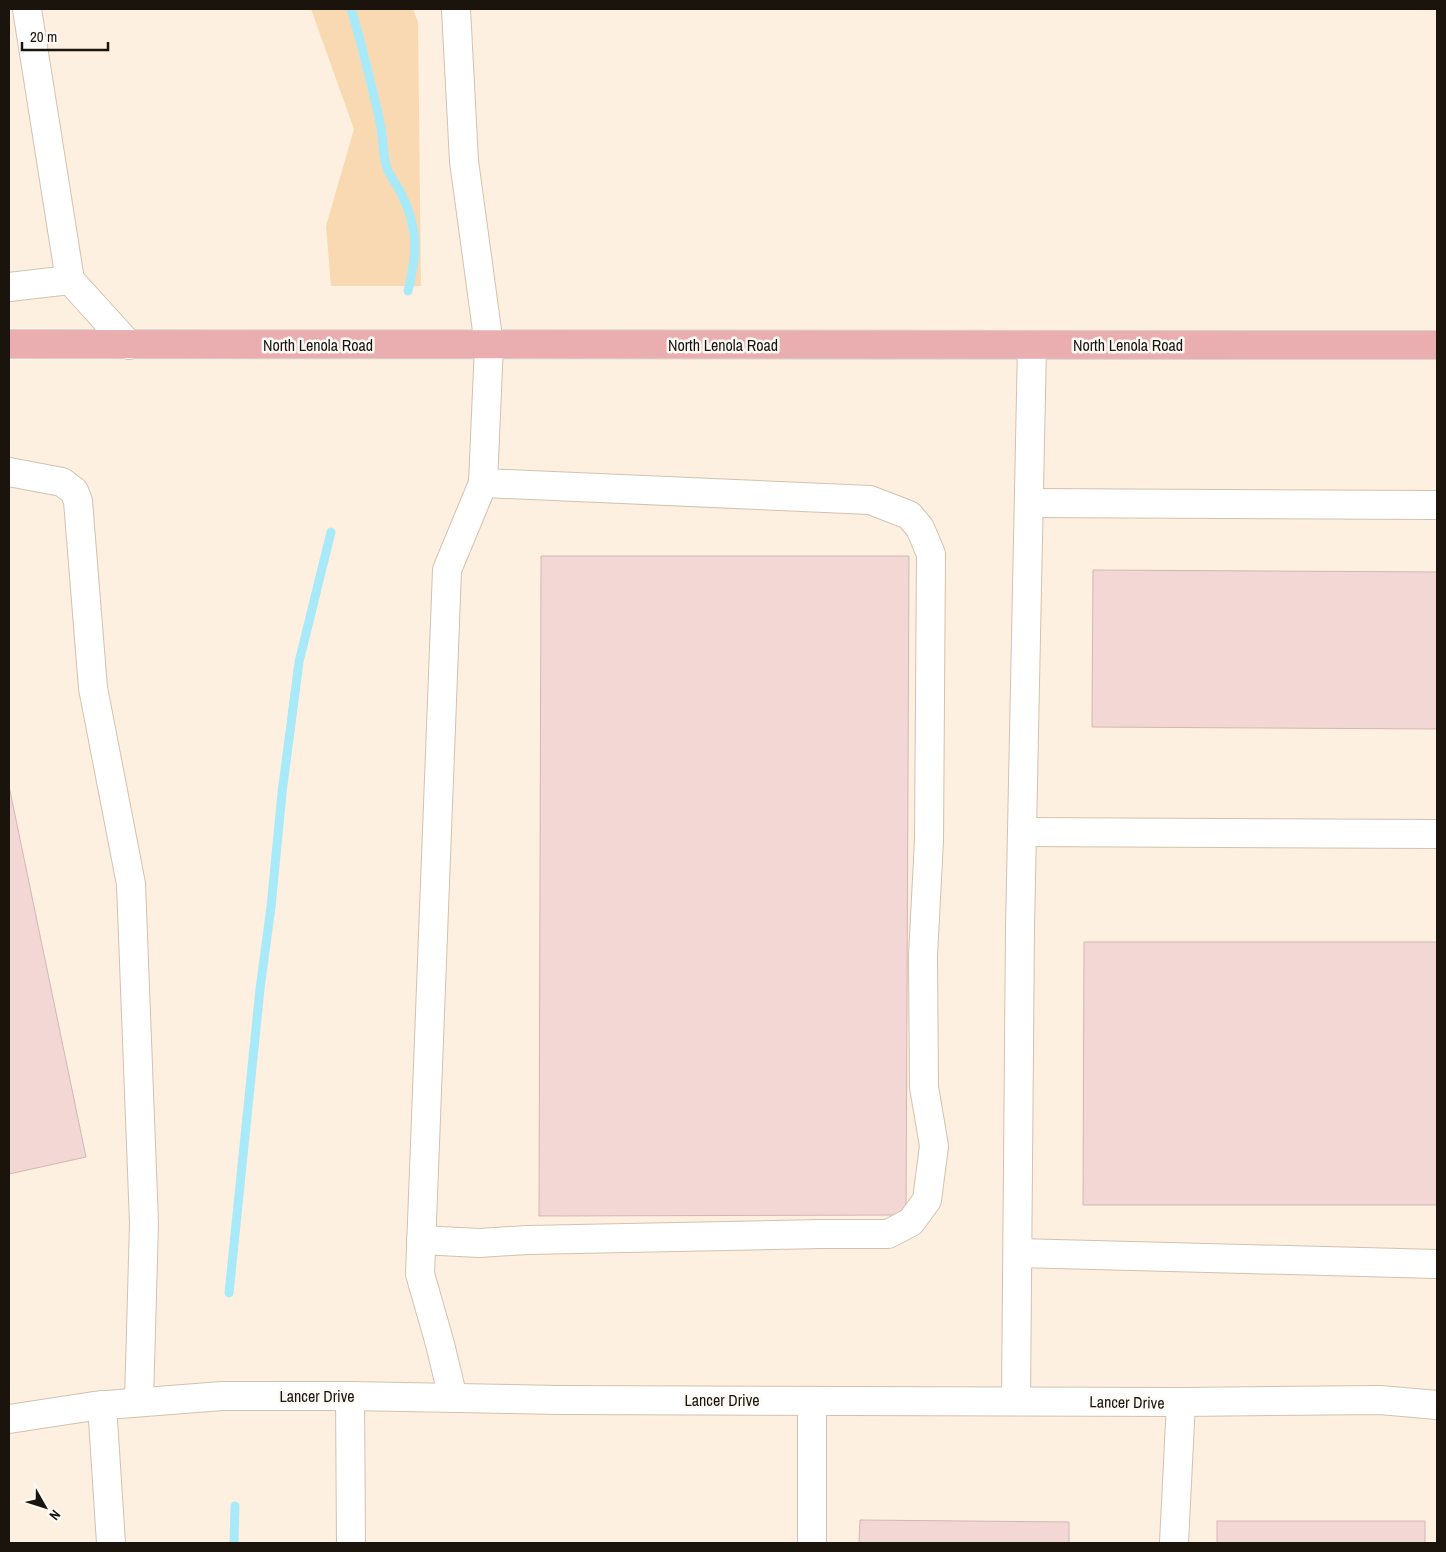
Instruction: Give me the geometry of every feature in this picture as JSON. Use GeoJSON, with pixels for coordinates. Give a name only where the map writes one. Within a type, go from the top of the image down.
{"type":"FeatureCollection","features":[{"type":"Feature","properties":{"kind":"main road","name":"North Lenola Road"},"geometry":{"type":"LineString","coordinates":[[9,344],[489,346],[1437,345]]}},
{"type":"Feature","properties":{"kind":"street"},"geometry":{"type":"LineString","coordinates":[[27,9],[70,280],[129,345]]}},
{"type":"Feature","properties":{"kind":"street"},"geometry":{"type":"LineString","coordinates":[[452,1398],[440,1344],[420,1274],[446,570],[484,482],[489,346],[464,161],[456,9]]}},
{"type":"Feature","properties":{"kind":"street"},"geometry":{"type":"LineString","coordinates":[[9,287],[70,280]]}},
{"type":"Feature","properties":{"kind":"street"},"geometry":{"type":"LineString","coordinates":[[1016,1401],[1022,832],[1032,345]]}},
{"type":"Feature","properties":{"kind":"street"},"geometry":{"type":"LineString","coordinates":[[9,472],[62,482],[74,491],[78,502],[93,688],[131,884],[144,1224],[139,1402]]}},
{"type":"Feature","properties":{"kind":"street"},"geometry":{"type":"LineString","coordinates":[[422,1240],[479,1243],[527,1240],[888,1234],[911,1222],[927,1200],[934,1146],[924,1087],[923,956],[929,840],[931,554],[920,528],[909,514],[870,500],[484,482]]}},
{"type":"Feature","properties":{"kind":"street"},"geometry":{"type":"LineString","coordinates":[[1029,503],[1437,505]]}},
{"type":"Feature","properties":{"kind":"street"},"geometry":{"type":"LineString","coordinates":[[1022,832],[1437,834]]}},
{"type":"Feature","properties":{"kind":"street"},"geometry":{"type":"LineString","coordinates":[[1018,1253],[1437,1264]]}},
{"type":"Feature","properties":{"kind":"street","name":"Lancer Drive"},"geometry":{"type":"LineString","coordinates":[[9,1419],[102,1405],[222,1396],[812,1401],[1181,1402],[1380,1400],[1437,1404]]}},
{"type":"Feature","properties":{"kind":"street"},"geometry":{"type":"LineString","coordinates":[[350,1396],[351,1543]]}},
{"type":"Feature","properties":{"kind":"street"},"geometry":{"type":"LineString","coordinates":[[812,1401],[812,1543]]}},
{"type":"Feature","properties":{"kind":"street"},"geometry":{"type":"LineString","coordinates":[[1174,1543],[1181,1402]]}},
{"type":"Feature","properties":{"kind":"street"},"geometry":{"type":"LineString","coordinates":[[102,1405],[111,1543]]}},
{"type":"Feature","properties":{"kind":"shaded area"},"geometry":{"type":"Polygon","coordinates":[[[9,9],[1437,9],[1437,1543],[9,1543],[9,9]]]}},
{"type":"Feature","properties":{"kind":"shaded area"},"geometry":{"type":"Polygon","coordinates":[[[311,9],[413,9],[418,22],[421,286],[331,286],[326,226],[354,129],[311,9]]]}},
{"type":"Feature","properties":{"kind":"building"},"geometry":{"type":"Polygon","coordinates":[[[541,556],[909,556],[906,1215],[539,1216],[541,556]]]}},
{"type":"Feature","properties":{"kind":"building"},"geometry":{"type":"Polygon","coordinates":[[[1093,570],[1437,572],[1437,729],[1092,727],[1093,570]]]}},
{"type":"Feature","properties":{"kind":"building"},"geometry":{"type":"Polygon","coordinates":[[[9,786],[86,1157],[9,1174],[9,786]]]}},
{"type":"Feature","properties":{"kind":"building"},"geometry":{"type":"Polygon","coordinates":[[[1084,942],[1437,942],[1437,1205],[1083,1205],[1084,942]]]}},
{"type":"Feature","properties":{"kind":"building"},"geometry":{"type":"Polygon","coordinates":[[[860,1520],[1069,1522],[1069,1543],[859,1543],[860,1520]]]}},
{"type":"Feature","properties":{"kind":"building"},"geometry":{"type":"Polygon","coordinates":[[[1217,1521],[1425,1521],[1425,1543],[1217,1543],[1217,1521]]]}},
{"type":"Feature","properties":{"kind":"waterway"},"geometry":{"type":"LineString","coordinates":[[351,9],[381,127],[386,165],[408,208],[414,231],[415,254],[408,291]]}},
{"type":"Feature","properties":{"kind":"waterway"},"geometry":{"type":"LineString","coordinates":[[229,1293],[260,989],[299,662],[331,532]]}},
{"type":"Feature","properties":{"kind":"waterway"},"geometry":{"type":"LineString","coordinates":[[234,1543],[235,1506]]}}]}
